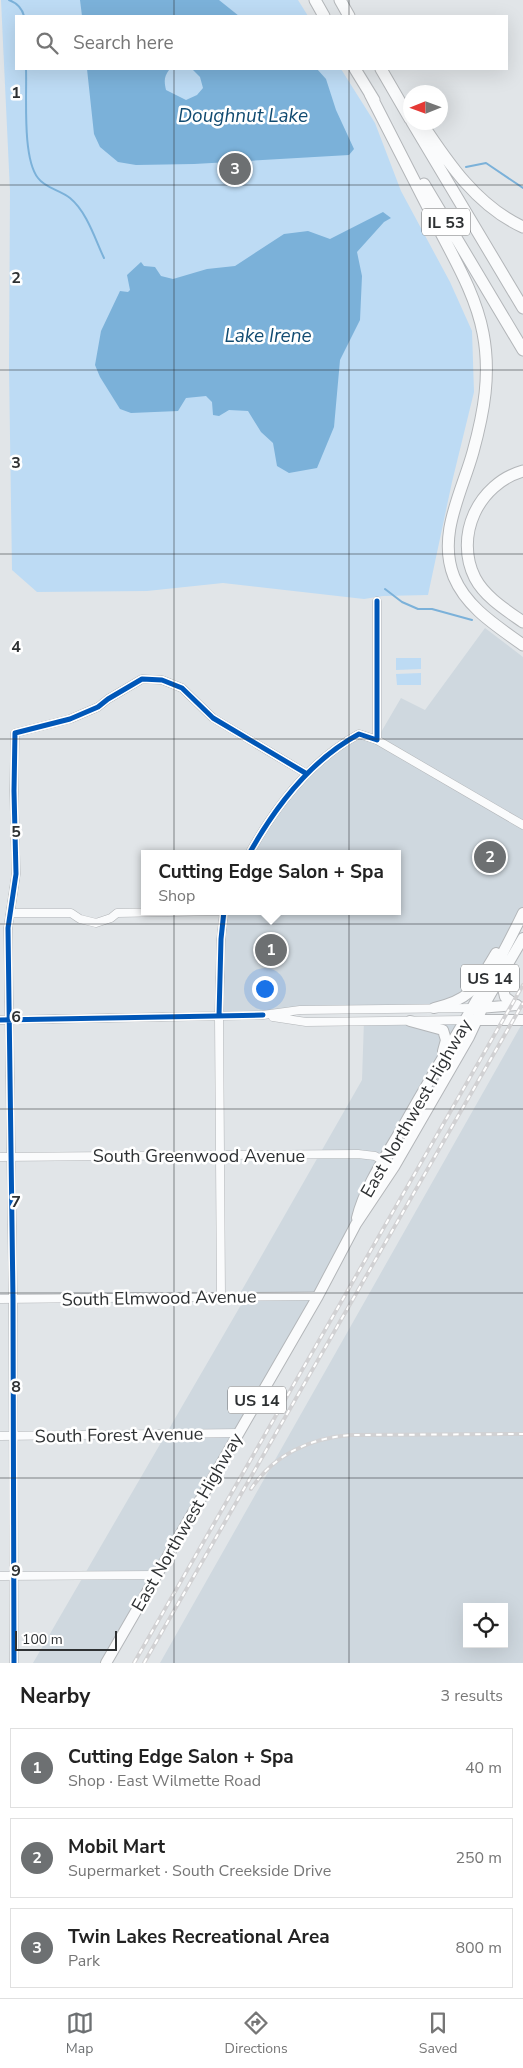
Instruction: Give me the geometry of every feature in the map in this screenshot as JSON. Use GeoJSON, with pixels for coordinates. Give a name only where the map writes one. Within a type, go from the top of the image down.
{"type":"FeatureCollection","features":[{"type":"Feature","properties":{"kind":"highway"},"geometry":{"type":"LineString","coordinates":[[315,0],[323,15]]}},
{"type":"Feature","properties":{"kind":"highway"},"geometry":{"type":"LineString","coordinates":[[340,0],[348,15]]}},
{"type":"Feature","properties":{"kind":"highway","name":"IL 53"},"geometry":{"type":"LineString","coordinates":[[356,70],[523,350]]}},
{"type":"Feature","properties":{"kind":"highway"},"geometry":{"type":"LineString","coordinates":[[383,70],[403,98]]}},
{"type":"Feature","properties":{"kind":"highway"},"geometry":{"type":"LineString","coordinates":[[383,70],[403,106]]}},
{"type":"Feature","properties":{"kind":"highway"},"geometry":{"type":"LineString","coordinates":[[370,94],[466,281],[483,330],[488,371],[487,391],[473,452],[449,530],[449,560],[454,577],[470,603],[483,616],[523,645]]}},
{"type":"Feature","properties":{"kind":"highway","name":"IL 53"},"geometry":{"type":"LineString","coordinates":[[417,130],[523,308]]}},
{"type":"Feature","properties":{"kind":"highway"},"geometry":{"type":"LineString","coordinates":[[426,130],[448,162],[485,202],[501,215],[523,227]]}},
{"type":"Feature","properties":{"kind":"highway"},"geometry":{"type":"LineString","coordinates":[[523,471],[503,480],[486,495],[471,517],[467,536],[471,567],[475,579],[487,594],[523,622]]}},
{"type":"Feature","properties":{"kind":"main road","name":"East Northwest Highway"},"geometry":{"type":"LineString","coordinates":[[356,1224],[360,1204],[383,1161],[440,1060],[472,1020],[523,913]]}},
{"type":"Feature","properties":{"kind":"main road"},"geometry":{"type":"LineString","coordinates":[[434,1008],[453,1004],[473,990],[514,921],[523,913]]}},
{"type":"Feature","properties":{"kind":"main road","name":"East Northwest Highway"},"geometry":{"type":"LineString","coordinates":[[478,1008],[523,938]]}},
{"type":"Feature","properties":{"kind":"main road"},"geometry":{"type":"LineString","coordinates":[[510,959],[503,980],[503,988],[505,997],[520,1005]]}},
{"type":"Feature","properties":{"kind":"main road"},"geometry":{"type":"LineString","coordinates":[[478,1008],[520,1005]]}},
{"type":"Feature","properties":{"kind":"main road","name":"East Northwest Highway"},"geometry":{"type":"LineString","coordinates":[[106,1663],[318,1296],[356,1224],[394,1167],[469,1037],[472,1020]]}},
{"type":"Feature","properties":{"kind":"main road"},"geometry":{"type":"LineString","coordinates":[[472,1020],[523,1020]]}},
{"type":"Feature","properties":{"kind":"main road"},"geometry":{"type":"LineString","coordinates":[[410,1021],[443,1030],[446,1040],[440,1060]]}},
{"type":"Feature","properties":{"kind":"street"},"geometry":{"type":"LineString","coordinates":[[377,601],[377,740]]}},
{"type":"Feature","properties":{"kind":"street"},"geometry":{"type":"LineString","coordinates":[[14,1663],[12,1157],[8,928],[16,874],[15,733],[70,719],[98,707],[142,679],[162,680],[182,688],[213,718],[307,774]]}},
{"type":"Feature","properties":{"kind":"street"},"geometry":{"type":"LineString","coordinates":[[251,850],[277,808],[307,774],[343,742],[359,734],[377,740],[523,825]]}},
{"type":"Feature","properties":{"kind":"street"},"geometry":{"type":"LineString","coordinates":[[10,913],[71,913],[80,919],[96,924],[111,918],[117,913],[141,913]]}},
{"type":"Feature","properties":{"kind":"street"},"geometry":{"type":"LineString","coordinates":[[221,1297],[219,1016],[222,915]]}},
{"type":"Feature","properties":{"kind":"street"},"geometry":{"type":"LineString","coordinates":[[0,1020],[263,1015],[300,1010],[478,1008]]}},
{"type":"Feature","properties":{"kind":"street"},"geometry":{"type":"LineString","coordinates":[[263,1015],[306,1022],[472,1020]]}},
{"type":"Feature","properties":{"kind":"street","name":"South Greenwood Avenue"},"geometry":{"type":"LineString","coordinates":[[0,1157],[358,1154],[375,1156],[394,1167]]}},
{"type":"Feature","properties":{"kind":"street","name":"South Elmwood Avenue"},"geometry":{"type":"LineString","coordinates":[[0,1299],[318,1296]]}},
{"type":"Feature","properties":{"kind":"street","name":"South Forest Avenue"},"geometry":{"type":"LineString","coordinates":[[0,1436],[239,1433]]}},
{"type":"Feature","properties":{"kind":"street"},"geometry":{"type":"LineString","coordinates":[[0,1576],[156,1575]]}},
{"type":"Feature","properties":{"kind":"shaded area"},"geometry":{"type":"Polygon","coordinates":[[[1,0],[298,0],[307,15],[15,15],[15,70],[342,70],[375,123],[401,191],[450,282],[472,331],[474,392],[452,482],[428,595],[383,596],[364,599],[223,583],[147,591],[37,592],[12,570],[9,368],[10,191],[1,0]]]}},
{"type":"Feature","properties":{"kind":"shaded area"},"geometry":{"type":"Polygon","coordinates":[[[485,628],[523,657],[523,913],[514,921],[477,985],[453,1004],[219,1016],[224,915],[401,915],[401,850],[252,850],[307,774],[359,734],[377,739],[401,698],[425,710],[485,628]]]}},
{"type":"Feature","properties":{"kind":"shaded area"},"geometry":{"type":"Polygon","coordinates":[[[396,658],[421,658],[421,669],[396,670],[396,658]]]}},
{"type":"Feature","properties":{"kind":"shaded area"},"geometry":{"type":"Polygon","coordinates":[[[421,673],[421,685],[397,685],[396,674],[421,673]]]}},
{"type":"Feature","properties":{"kind":"shaded area"},"geometry":{"type":"Polygon","coordinates":[[[364,1020],[467,1020],[384,1159],[356,1224],[106,1663],[33,1663],[245,1298],[238,1297],[362,1080],[364,1020]]]}},
{"type":"Feature","properties":{"kind":"shaded area"},"geometry":{"type":"Polygon","coordinates":[[[523,1023],[523,1663],[160,1663],[519,1029],[523,1023]]]}},
{"type":"Feature","properties":{"kind":"water"},"geometry":{"type":"Polygon","coordinates":[[[80,0],[219,0],[238,15],[82,15],[80,0]]]}},
{"type":"Feature","properties":{"kind":"water","name":"Doughnut Lake"},"geometry":{"type":"Polygon","coordinates":[[[87,70],[169,70],[166,75],[166,90],[186,100],[197,95],[203,88],[200,77],[193,70],[318,70],[326,79],[336,110],[354,149],[349,155],[194,164],[136,165],[118,162],[100,147],[94,134],[87,70]]]}},
{"type":"Feature","properties":{"kind":"water","name":"Lake Irene"},"geometry":{"type":"Polygon","coordinates":[[[383,212],[391,218],[384,222],[357,252],[362,276],[360,320],[340,360],[334,427],[317,468],[289,473],[277,466],[273,443],[261,432],[248,411],[229,410],[219,416],[213,415],[212,402],[206,396],[186,398],[178,411],[131,413],[120,409],[100,377],[95,365],[101,331],[120,291],[128,292],[130,290],[127,275],[141,262],[144,266],[155,267],[161,276],[173,279],[207,269],[235,266],[284,234],[308,231],[330,239],[383,212]]]}},
{"type":"Feature","properties":{"kind":"waterway"},"geometry":{"type":"LineString","coordinates":[[9,0],[19,6],[24,15]]}},
{"type":"Feature","properties":{"kind":"waterway"},"geometry":{"type":"LineString","coordinates":[[26,70],[27,142],[33,169],[41,181],[66,195],[76,204],[90,226],[104,258]]}},
{"type":"Feature","properties":{"kind":"waterway"},"geometry":{"type":"LineString","coordinates":[[466,167],[486,163],[523,188]]}},
{"type":"Feature","properties":{"kind":"waterway"},"geometry":{"type":"LineString","coordinates":[[385,589],[402,602],[418,609],[432,609],[472,620]]}},
{"type":"Feature","properties":{"kind":"railway"},"geometry":{"type":"LineString","coordinates":[[134,1663],[523,985]]}},
{"type":"Feature","properties":{"kind":"railway"},"geometry":{"type":"LineString","coordinates":[[144,1663],[523,1003]]}},
{"type":"Feature","properties":{"kind":"railway"},"geometry":{"type":"LineString","coordinates":[[251,1489],[260,1477],[282,1457],[308,1444],[336,1437],[351,1435],[523,1434]]}},
{"type":"Feature","properties":{"kind":"cycle path"},"geometry":{"type":"LineString","coordinates":[[251,850],[283,802],[325,757],[359,734],[377,740],[377,601]]}},
{"type":"Feature","properties":{"kind":"cycle path"},"geometry":{"type":"LineString","coordinates":[[14,1663],[13,1299],[8,928],[16,874],[15,733],[70,719],[98,707],[142,679],[162,680],[182,688],[213,718],[307,774]]}},
{"type":"Feature","properties":{"kind":"cycle path"},"geometry":{"type":"LineString","coordinates":[[219,1016],[224,915]]}},
{"type":"Feature","properties":{"kind":"cycle path"},"geometry":{"type":"LineString","coordinates":[[0,1020],[263,1015]]}},
{"type":"Feature","properties":{"kind":"place","name":"Twin Lakes Recreational Area"},"geometry":{"type":"Point","coordinates":[235,169]}},
{"type":"Feature","properties":{"kind":"place","name":"Mobil Mart"},"geometry":{"type":"Point","coordinates":[490,857]}},
{"type":"Feature","properties":{"kind":"place","name":"Cutting Edge Salon + Spa"},"geometry":{"type":"Point","coordinates":[271,950]}}]}
